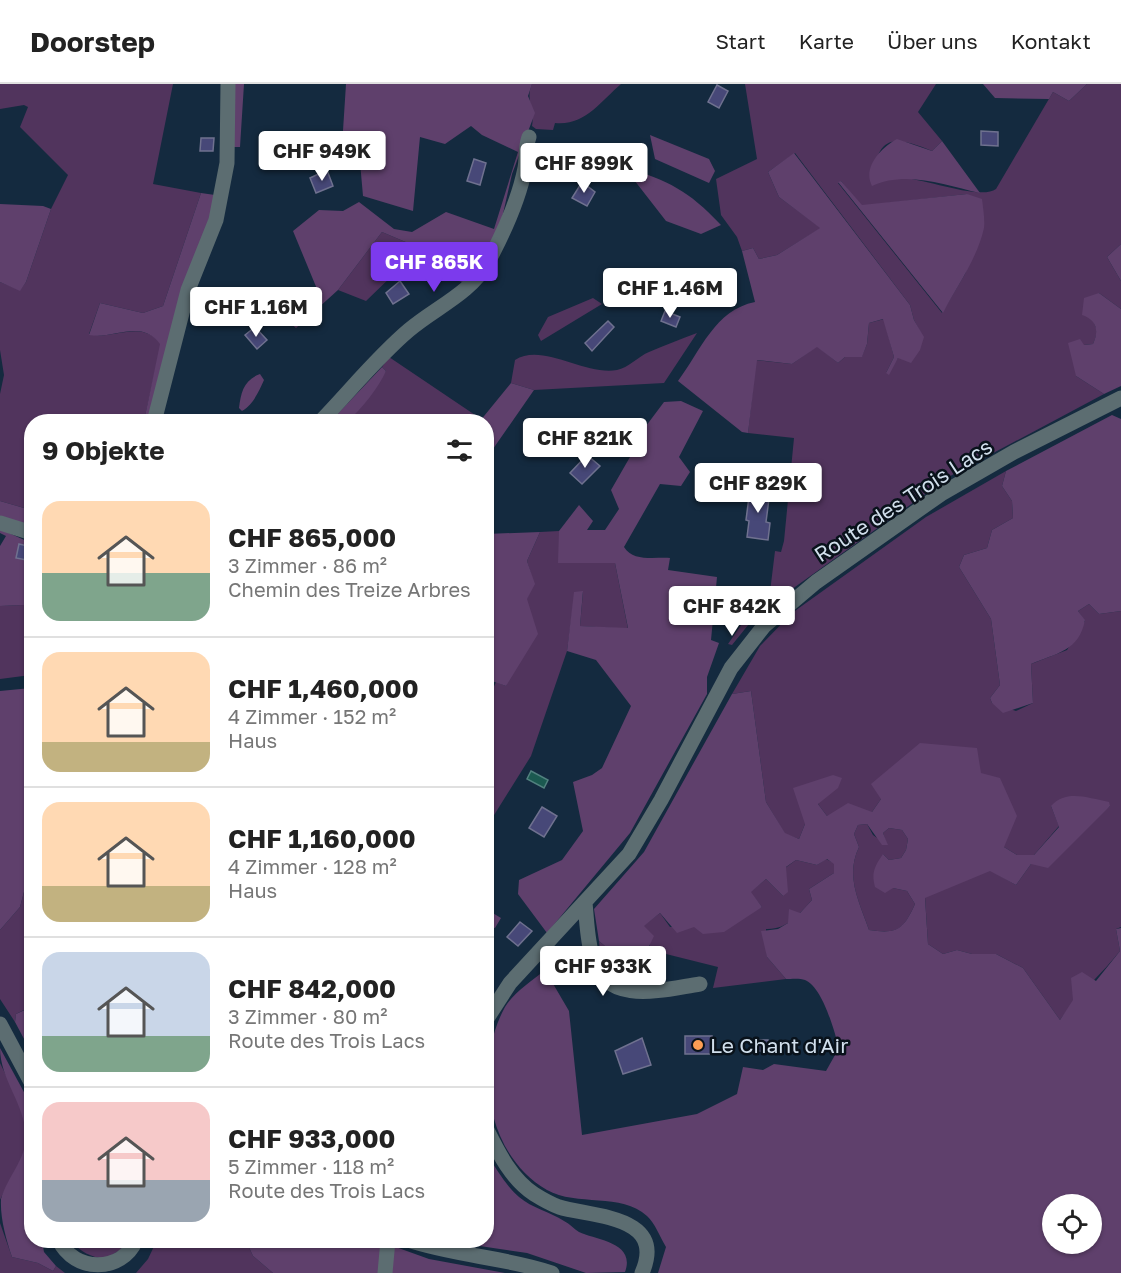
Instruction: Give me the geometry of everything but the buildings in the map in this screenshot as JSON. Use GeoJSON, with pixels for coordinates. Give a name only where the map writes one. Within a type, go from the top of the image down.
{"type":"FeatureCollection","features":[{"type":"Feature","properties":{"kind":"street"},"geometry":{"type":"LineString","coordinates":[[156,414],[188,290],[216,220],[226,163],[228,84]]}},
{"type":"Feature","properties":{"kind":"street"},"geometry":{"type":"LineString","coordinates":[[328,414],[410,329],[464,291],[487,264],[522,177],[527,142]]}},
{"type":"Feature","properties":{"kind":"street","name":"Route des Trois Lacs"},"geometry":{"type":"LineString","coordinates":[[494,1008],[510,983],[629,854],[661,800],[731,668],[764,626],[816,582],[941,494],[1014,452],[1121,398]]}},
{"type":"Feature","properties":{"kind":"street"},"geometry":{"type":"LineString","coordinates":[[0,523],[24,530]]}},
{"type":"Feature","properties":{"kind":"street"},"geometry":{"type":"LineString","coordinates":[[585,903],[593,959],[598,970],[613,984],[626,991],[642,993],[700,984]]}},
{"type":"Feature","properties":{"kind":"street"},"geometry":{"type":"LineString","coordinates":[[0,1024],[24,1069]]}},
{"type":"Feature","properties":{"kind":"street"},"geometry":{"type":"LineString","coordinates":[[494,1142],[511,1172],[534,1194],[557,1206],[617,1218],[636,1230],[646,1251],[642,1273]]}},
{"type":"Feature","properties":{"kind":"street"},"geometry":{"type":"LineString","coordinates":[[63,1248],[68,1256],[90,1270],[107,1271],[122,1269],[132,1248]]}},
{"type":"Feature","properties":{"kind":"street"},"geometry":{"type":"LineString","coordinates":[[385,1273],[387,1248]]}},
{"type":"Feature","properties":{"kind":"street"},"geometry":{"type":"LineString","coordinates":[[435,1248],[529,1265],[552,1273]]}},
{"type":"Feature","properties":{"kind":"shaded area"},"geometry":{"type":"Polygon","coordinates":[[[0,84],[173,84],[153,184],[201,193],[163,306],[143,313],[100,303],[89,334],[145,332],[161,344],[146,414],[24,414],[24,508],[0,501],[0,394],[4,375],[0,350],[0,282],[20,290],[26,282],[51,209],[68,175],[20,127],[28,107],[24,105],[0,109],[0,84]]]}},
{"type":"Feature","properties":{"kind":"shaded area"},"geometry":{"type":"Polygon","coordinates":[[[235,84],[244,84],[240,147],[233,147],[235,84]]]}},
{"type":"Feature","properties":{"kind":"shaded area"},"geometry":{"type":"Polygon","coordinates":[[[346,84],[532,84],[528,96],[535,113],[512,174],[500,227],[484,260],[466,284],[423,265],[415,246],[382,232],[338,290],[296,328],[289,322],[317,289],[293,231],[319,210],[343,211],[359,202],[394,229],[412,232],[446,212],[494,229],[518,152],[482,135],[471,126],[445,144],[420,137],[413,211],[363,196],[359,151],[342,146],[346,84]]]}},
{"type":"Feature","properties":{"kind":"shaded area"},"geometry":{"type":"Polygon","coordinates":[[[532,84],[621,84],[584,117],[566,123],[555,123],[553,130],[536,129],[532,126],[529,95],[532,84]]]}},
{"type":"Feature","properties":{"kind":"shaded area"},"geometry":{"type":"Polygon","coordinates":[[[745,84],[936,84],[918,112],[942,141],[932,151],[906,142],[888,143],[882,148],[878,157],[872,185],[899,178],[964,191],[988,192],[996,189],[1053,92],[1069,101],[1087,84],[1121,84],[1121,244],[1107,257],[1121,281],[1121,309],[1099,293],[1090,317],[1096,327],[1096,337],[1093,344],[1084,345],[1076,376],[1104,394],[952,475],[757,614],[732,645],[728,644],[753,608],[757,591],[770,592],[775,551],[781,552],[784,541],[794,438],[748,433],[756,360],[792,364],[817,346],[838,363],[845,357],[862,356],[867,344],[869,323],[884,319],[894,357],[886,373],[898,358],[923,337],[914,320],[910,305],[795,153],[768,172],[779,197],[821,228],[777,255],[759,259],[753,248],[742,251],[737,237],[721,215],[716,179],[757,159],[745,84]],[[841,181],[838,183],[942,313],[965,274],[984,226],[967,194],[861,206],[841,181]]]}},
{"type":"Feature","properties":{"kind":"shaded area"},"geometry":{"type":"Polygon","coordinates":[[[983,84],[1087,84],[1069,101],[1053,92],[1049,99],[995,98],[983,84]]]}},
{"type":"Feature","properties":{"kind":"shaded area"},"geometry":{"type":"Polygon","coordinates":[[[650,135],[709,159],[715,171],[709,183],[655,159],[650,135]]]}},
{"type":"Feature","properties":{"kind":"shaded area"},"geometry":{"type":"Polygon","coordinates":[[[897,139],[932,151],[942,141],[980,193],[912,179],[885,181],[872,186],[870,172],[875,158],[897,139]]]}},
{"type":"Feature","properties":{"kind":"shaded area"},"geometry":{"type":"Polygon","coordinates":[[[794,153],[910,305],[914,320],[924,337],[920,350],[911,363],[898,358],[889,375],[886,373],[894,357],[883,319],[869,323],[867,344],[862,357],[845,357],[838,363],[817,347],[792,364],[757,360],[748,433],[742,432],[678,381],[719,322],[741,306],[755,302],[742,251],[753,248],[759,259],[777,255],[820,228],[779,197],[768,172],[794,153]]]}},
{"type":"Feature","properties":{"kind":"shaded area"},"geometry":{"type":"Polygon","coordinates":[[[624,167],[677,188],[698,203],[721,225],[701,234],[666,221],[624,167]]]}},
{"type":"Feature","properties":{"kind":"shaded area"},"geometry":{"type":"Polygon","coordinates":[[[841,181],[862,205],[967,194],[982,199],[984,228],[981,239],[972,261],[943,313],[838,182],[841,181]]]}},
{"type":"Feature","properties":{"kind":"shaded area"},"geometry":{"type":"Polygon","coordinates":[[[201,193],[215,195],[152,414],[145,414],[160,344],[144,332],[89,335],[100,303],[143,313],[163,306],[201,193]]]}},
{"type":"Feature","properties":{"kind":"shaded area"},"geometry":{"type":"Polygon","coordinates":[[[0,204],[43,206],[51,209],[26,282],[20,291],[0,282],[0,204]]]}},
{"type":"Feature","properties":{"kind":"shaded area"},"geometry":{"type":"Polygon","coordinates":[[[382,232],[415,246],[423,265],[396,272],[366,301],[338,290],[382,232]]]}},
{"type":"Feature","properties":{"kind":"shaded area"},"geometry":{"type":"Polygon","coordinates":[[[1121,244],[1121,281],[1107,257],[1121,244]]]}},
{"type":"Feature","properties":{"kind":"shaded area"},"geometry":{"type":"Polygon","coordinates":[[[1099,293],[1121,309],[1121,386],[1104,394],[1076,376],[1068,343],[1080,339],[1084,345],[1093,344],[1096,330],[1094,323],[1082,315],[1084,298],[1099,293]]]}},
{"type":"Feature","properties":{"kind":"shaded area"},"geometry":{"type":"Polygon","coordinates":[[[593,298],[602,304],[541,341],[538,335],[548,317],[593,298]]]}},
{"type":"Feature","properties":{"kind":"shaded area"},"geometry":{"type":"Polygon","coordinates":[[[697,333],[664,383],[534,390],[511,383],[515,360],[526,356],[551,357],[605,371],[617,370],[649,352],[697,333]]]}},
{"type":"Feature","properties":{"kind":"shaded area"},"geometry":{"type":"Polygon","coordinates":[[[389,357],[474,414],[353,414],[386,371],[382,367],[389,357]]]}},
{"type":"Feature","properties":{"kind":"shaded area"},"geometry":{"type":"Polygon","coordinates":[[[382,367],[386,371],[374,391],[355,414],[338,414],[382,367]]]}},
{"type":"Feature","properties":{"kind":"shaded area"},"geometry":{"type":"Polygon","coordinates":[[[260,374],[264,380],[260,389],[242,411],[239,408],[244,387],[260,374]]]}},
{"type":"Feature","properties":{"kind":"shaded area"},"geometry":{"type":"Polygon","coordinates":[[[511,383],[534,390],[494,448],[494,414],[486,414],[511,383]]]}},
{"type":"Feature","properties":{"kind":"shaded area"},"geometry":{"type":"Polygon","coordinates":[[[681,401],[703,411],[679,457],[690,472],[681,486],[660,484],[624,547],[638,557],[670,558],[668,570],[717,577],[711,640],[719,643],[707,677],[707,694],[630,833],[547,933],[518,894],[519,880],[562,860],[583,831],[573,782],[592,775],[602,768],[631,706],[596,660],[567,651],[574,592],[583,591],[580,626],[628,628],[615,563],[558,563],[559,531],[579,505],[593,521],[587,530],[605,530],[619,509],[611,490],[634,450],[637,438],[664,402],[681,401]]]}},
{"type":"Feature","properties":{"kind":"shaded area"},"geometry":{"type":"Polygon","coordinates":[[[1112,415],[1121,419],[1121,611],[1099,614],[1089,604],[1078,611],[1085,620],[1078,638],[1072,645],[1031,664],[1033,703],[1003,713],[990,698],[1000,685],[991,619],[959,567],[964,555],[987,548],[992,530],[1013,518],[1012,501],[1002,486],[1006,471],[1112,415]]]}},
{"type":"Feature","properties":{"kind":"shaded area"},"geometry":{"type":"Polygon","coordinates":[[[1006,471],[1002,486],[1012,501],[1013,518],[992,530],[987,548],[964,555],[959,567],[991,619],[1000,685],[990,698],[992,703],[1016,711],[1033,703],[1031,664],[1067,650],[1085,621],[1078,611],[1089,604],[1099,614],[1121,611],[1121,927],[1116,929],[1120,951],[1060,1020],[1023,968],[996,954],[972,954],[957,950],[943,954],[928,944],[925,897],[990,870],[1016,885],[1031,864],[1110,806],[1051,806],[1059,826],[1034,855],[1017,855],[1004,847],[881,799],[872,812],[827,816],[818,804],[833,775],[799,839],[785,834],[766,802],[751,691],[732,694],[760,646],[792,613],[926,517],[1006,471]]]}},
{"type":"Feature","properties":{"kind":"shaded area"},"geometry":{"type":"Polygon","coordinates":[[[0,501],[24,508],[24,524],[0,517],[0,501]]]}},
{"type":"Feature","properties":{"kind":"shaded area"},"geometry":{"type":"Polygon","coordinates":[[[0,529],[24,540],[24,605],[0,606],[0,546],[6,536],[0,533],[0,529]]]}},
{"type":"Feature","properties":{"kind":"shaded area"},"geometry":{"type":"Polygon","coordinates":[[[559,531],[559,563],[615,563],[628,629],[580,626],[583,592],[575,592],[567,651],[531,756],[494,815],[494,686],[496,682],[506,686],[527,598],[534,584],[527,561],[540,532],[559,531]]]}},
{"type":"Feature","properties":{"kind":"shaded area"},"geometry":{"type":"Polygon","coordinates":[[[540,532],[527,561],[535,584],[527,599],[538,634],[506,686],[494,682],[494,534],[540,532]]]}},
{"type":"Feature","properties":{"kind":"shaded area"},"geometry":{"type":"Polygon","coordinates":[[[23,605],[24,676],[0,679],[0,606],[23,605]]]}},
{"type":"Feature","properties":{"kind":"shaded area"},"geometry":{"type":"Polygon","coordinates":[[[24,689],[24,892],[20,907],[0,930],[0,691],[24,689]]]}},
{"type":"Feature","properties":{"kind":"shaded area"},"geometry":{"type":"Polygon","coordinates":[[[751,691],[766,802],[785,833],[799,839],[805,824],[793,788],[833,775],[842,778],[838,788],[818,804],[827,816],[848,803],[872,812],[881,799],[871,784],[920,743],[977,748],[981,773],[1000,778],[1017,816],[1004,847],[1017,855],[1034,855],[1059,827],[1051,806],[1057,801],[1070,796],[1078,796],[1109,802],[1110,806],[1048,868],[1031,864],[1016,885],[990,871],[925,898],[928,944],[943,954],[957,950],[972,954],[996,954],[1023,968],[1060,1020],[1073,1000],[1071,978],[1082,972],[1096,981],[1120,951],[1116,929],[1121,928],[1121,1273],[658,1273],[666,1247],[647,1216],[625,1204],[572,1198],[547,1190],[526,1174],[510,1155],[498,1132],[494,1118],[495,1030],[509,1002],[545,970],[569,1011],[582,1135],[697,1114],[737,1094],[743,1067],[763,1070],[774,1064],[826,1071],[839,1048],[827,1010],[811,984],[805,980],[786,979],[767,957],[761,931],[778,929],[788,923],[789,909],[800,913],[812,900],[809,889],[834,873],[834,864],[827,859],[817,865],[796,860],[786,867],[788,892],[783,896],[766,879],[751,892],[762,907],[724,932],[703,934],[694,927],[677,933],[660,913],[644,926],[654,936],[640,965],[631,968],[599,941],[594,909],[644,852],[732,694],[751,691]],[[867,824],[858,825],[854,834],[859,847],[853,868],[853,878],[869,930],[898,929],[907,920],[915,904],[907,891],[893,888],[885,893],[875,887],[874,873],[883,854],[889,860],[901,858],[906,850],[908,839],[902,830],[889,828],[883,833],[888,845],[882,845],[867,824]]]}},
{"type":"Feature","properties":{"kind":"shaded area"},"geometry":{"type":"Polygon","coordinates":[[[531,771],[548,780],[544,788],[527,779],[531,771]]]}},
{"type":"Feature","properties":{"kind":"shaded area"},"geometry":{"type":"Polygon","coordinates":[[[867,824],[873,835],[887,845],[883,833],[889,828],[902,830],[908,839],[906,850],[901,858],[889,860],[883,854],[893,888],[907,891],[915,904],[903,925],[893,931],[869,930],[855,888],[853,868],[859,847],[854,834],[858,825],[867,824]]]}},
{"type":"Feature","properties":{"kind":"shaded area"},"geometry":{"type":"Polygon","coordinates":[[[826,859],[834,863],[834,873],[809,889],[812,900],[786,924],[766,929],[767,957],[786,979],[713,988],[718,967],[666,954],[662,984],[639,984],[619,978],[605,965],[599,941],[631,968],[641,961],[650,946],[643,926],[660,913],[670,927],[694,927],[762,907],[750,892],[766,879],[783,896],[785,868],[796,860],[817,865],[826,859]]]}},
{"type":"Feature","properties":{"kind":"shaded area"},"geometry":{"type":"Polygon","coordinates":[[[24,892],[24,1010],[16,1014],[15,1022],[0,999],[0,930],[20,907],[24,892]]]}},
{"type":"Feature","properties":{"kind":"shaded area"},"geometry":{"type":"Polygon","coordinates":[[[494,914],[501,918],[494,928],[494,914]]]}},
{"type":"Feature","properties":{"kind":"shaded area"},"geometry":{"type":"Polygon","coordinates":[[[24,1010],[24,1039],[15,1022],[16,1014],[24,1010]]]}},
{"type":"Feature","properties":{"kind":"shaded area"},"geometry":{"type":"Polygon","coordinates":[[[0,1048],[24,1092],[24,1123],[4,1070],[0,1048]]]}},
{"type":"Feature","properties":{"kind":"shaded area"},"geometry":{"type":"Polygon","coordinates":[[[0,1063],[24,1116],[24,1152],[0,1200],[0,1063]]]}},
{"type":"Feature","properties":{"kind":"shaded area"},"geometry":{"type":"Polygon","coordinates":[[[24,1148],[24,1248],[43,1248],[56,1266],[53,1271],[38,1263],[12,1257],[6,1236],[1,1214],[1,1199],[24,1148]]]}},
{"type":"Feature","properties":{"kind":"shaded area"},"geometry":{"type":"Polygon","coordinates":[[[494,1165],[509,1187],[524,1201],[559,1218],[579,1232],[620,1248],[627,1262],[625,1272],[586,1273],[527,1253],[493,1248],[494,1165]]]}},
{"type":"Feature","properties":{"kind":"shaded area"},"geometry":{"type":"Polygon","coordinates":[[[0,1223],[12,1257],[38,1263],[53,1271],[56,1266],[65,1273],[0,1273],[0,1223]]]}},
{"type":"Feature","properties":{"kind":"shaded area"},"geometry":{"type":"Polygon","coordinates":[[[79,1248],[121,1248],[105,1259],[86,1253],[79,1248]]]}},
{"type":"Feature","properties":{"kind":"shaded area"},"geometry":{"type":"Polygon","coordinates":[[[153,1248],[249,1248],[253,1256],[273,1273],[136,1273],[148,1259],[153,1248]]]}},
{"type":"Feature","properties":{"kind":"shaded area"},"geometry":{"type":"Polygon","coordinates":[[[249,1248],[398,1248],[429,1259],[505,1273],[273,1273],[253,1256],[249,1248]]]}},
{"type":"Feature","properties":{"kind":"place","name":"Le Chant d'Air"},"geometry":{"type":"Point","coordinates":[698,1045]}}]}
